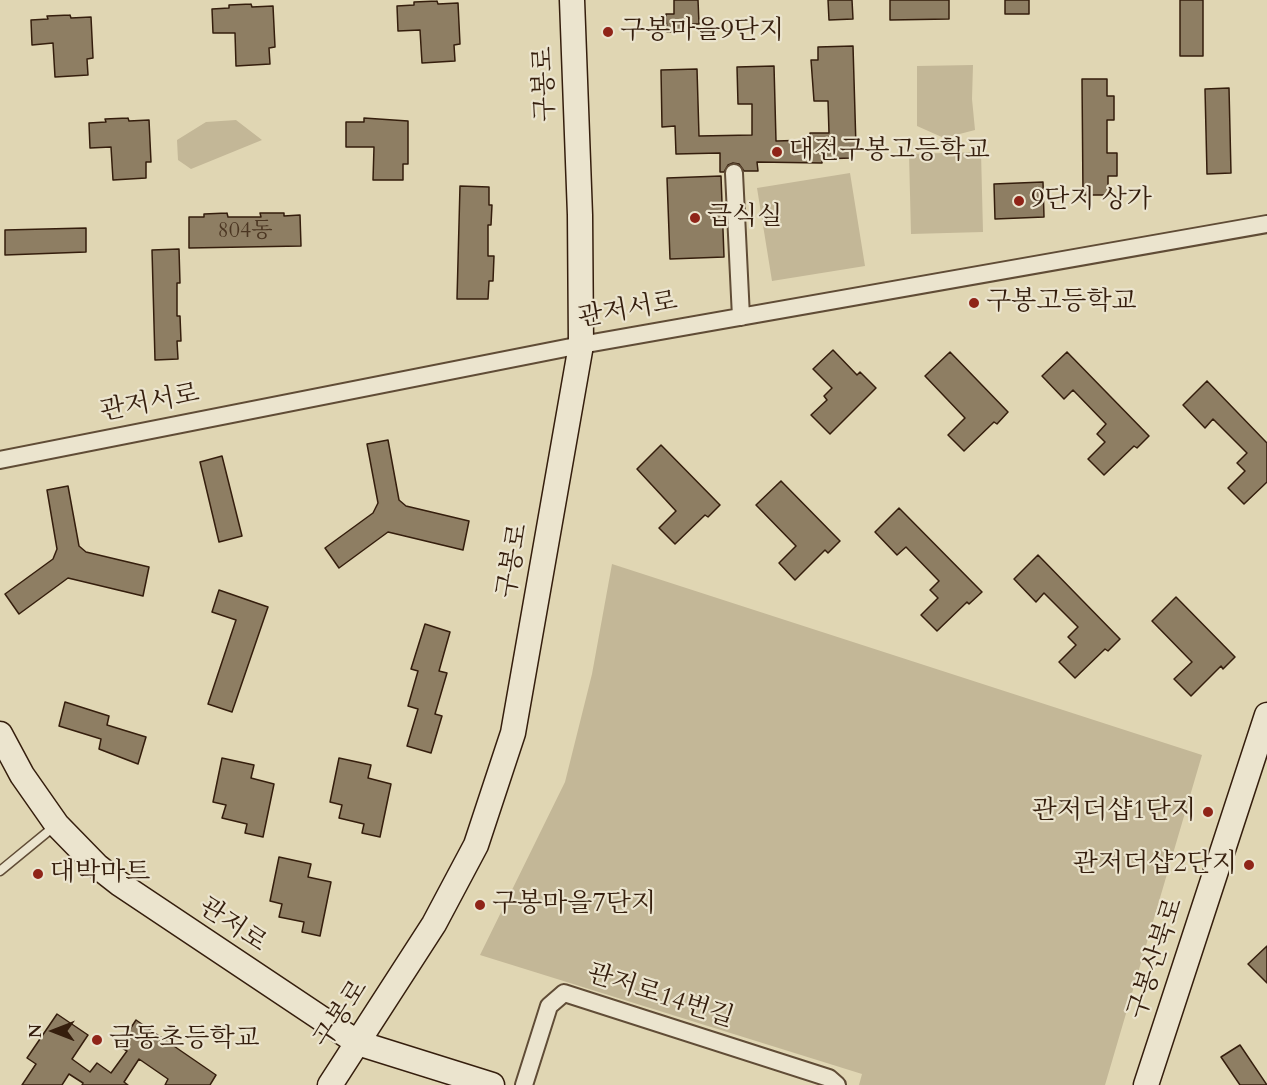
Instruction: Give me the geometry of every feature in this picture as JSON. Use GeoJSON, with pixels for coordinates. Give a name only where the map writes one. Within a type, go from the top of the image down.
{"type":"FeatureCollection","features":[{"type":"Feature","properties":{"kind":"street","name":"구봉로"},"geometry":{"type":"LineString","coordinates":[[330,1085],[434,924],[476,845],[513,733],[581,345],[580,214],[572,0]]}},
{"type":"Feature","properties":{"kind":"street"},"geometry":{"type":"LineString","coordinates":[[734,173],[741,316]]}},
{"type":"Feature","properties":{"kind":"street","name":"관저서로"},"geometry":{"type":"LineString","coordinates":[[0,460],[581,345],[1267,224]]}},
{"type":"Feature","properties":{"kind":"street","name":"구봉산북로"},"geometry":{"type":"LineString","coordinates":[[1146,1085],[1262,750],[1267,715]]}},
{"type":"Feature","properties":{"kind":"street","name":"관저로"},"geometry":{"type":"LineString","coordinates":[[0,734],[22,775],[57,825],[97,866],[120,884],[358,1043],[492,1085]]}},
{"type":"Feature","properties":{"kind":"street","name":"관저로14번길"},"geometry":{"type":"LineString","coordinates":[[524,1085],[549,1006],[564,993],[829,1078],[837,1085]]}},
{"type":"Feature","properties":{"kind":"lane"},"geometry":{"type":"LineString","coordinates":[[0,871],[57,825]]}},
{"type":"Feature","properties":{"kind":"shaded area"},"geometry":{"type":"Polygon","coordinates":[[[973,65],[972,99],[975,130],[944,138],[917,126],[917,66],[973,65]]]}},
{"type":"Feature","properties":{"kind":"shaded area"},"geometry":{"type":"Polygon","coordinates":[[[236,120],[262,140],[191,169],[178,160],[177,140],[206,122],[236,120]]]}},
{"type":"Feature","properties":{"kind":"shaded area"},"geometry":{"type":"Polygon","coordinates":[[[981,152],[983,232],[911,234],[909,154],[981,152]]]}},
{"type":"Feature","properties":{"kind":"shaded area"},"geometry":{"type":"Polygon","coordinates":[[[850,173],[865,266],[772,281],[757,188],[850,173]]]}},
{"type":"Feature","properties":{"kind":"shaded area"},"geometry":{"type":"Polygon","coordinates":[[[612,564],[1202,755],[1105,1085],[859,1085],[862,1074],[480,955],[565,782],[592,674],[612,564]]]}},
{"type":"Feature","properties":{"kind":"building"},"geometry":{"type":"Polygon","coordinates":[[[674,0],[698,0],[699,24],[690,24],[691,31],[667,32],[666,14],[674,14],[674,0]]]}},
{"type":"Feature","properties":{"kind":"building"},"geometry":{"type":"Polygon","coordinates":[[[828,0],[852,0],[853,19],[829,20],[828,0]]]}},
{"type":"Feature","properties":{"kind":"building"},"geometry":{"type":"Polygon","coordinates":[[[890,0],[949,0],[949,19],[890,20],[890,0]]]}},
{"type":"Feature","properties":{"kind":"building"},"geometry":{"type":"Polygon","coordinates":[[[1005,0],[1029,0],[1029,14],[1005,14],[1005,0]]]}},
{"type":"Feature","properties":{"kind":"building"},"geometry":{"type":"Polygon","coordinates":[[[1180,0],[1203,0],[1203,56],[1180,56],[1180,0]]]}},
{"type":"Feature","properties":{"kind":"building"},"geometry":{"type":"Polygon","coordinates":[[[437,1],[438,4],[458,3],[460,44],[454,45],[455,61],[422,63],[420,30],[398,31],[397,6],[414,5],[414,2],[437,1]]]}},
{"type":"Feature","properties":{"kind":"building"},"geometry":{"type":"Polygon","coordinates":[[[251,4],[252,7],[273,6],[275,47],[269,48],[270,64],[236,66],[235,33],[213,33],[212,9],[229,8],[229,5],[251,4]]]}},
{"type":"Feature","properties":{"kind":"building"},"geometry":{"type":"Polygon","coordinates":[[[70,15],[71,18],[91,17],[93,58],[87,59],[88,75],[55,77],[53,43],[32,45],[31,20],[48,19],[47,16],[70,15]]]}},
{"type":"Feature","properties":{"kind":"building"},"geometry":{"type":"Polygon","coordinates":[[[853,46],[856,147],[850,147],[851,158],[822,159],[822,163],[757,162],[758,171],[744,171],[739,164],[733,163],[728,165],[724,172],[720,172],[720,153],[676,154],[675,126],[662,127],[661,70],[697,69],[699,136],[752,135],[752,104],[738,104],[737,67],[774,66],[776,141],[810,140],[810,133],[829,133],[828,101],[814,101],[811,60],[818,60],[818,47],[853,46]]]}},
{"type":"Feature","properties":{"kind":"building"},"geometry":{"type":"Polygon","coordinates":[[[1082,79],[1107,79],[1107,96],[1114,96],[1114,120],[1107,120],[1107,153],[1117,153],[1117,176],[1108,176],[1108,195],[1083,195],[1082,79]]]}},
{"type":"Feature","properties":{"kind":"building"},"geometry":{"type":"Polygon","coordinates":[[[1229,88],[1231,173],[1207,174],[1205,89],[1229,88]]]}},
{"type":"Feature","properties":{"kind":"building"},"geometry":{"type":"Polygon","coordinates":[[[128,118],[129,121],[149,120],[151,162],[146,162],[146,178],[113,180],[111,147],[90,148],[89,123],[106,122],[105,119],[128,118]]]}},
{"type":"Feature","properties":{"kind":"building"},"geometry":{"type":"Polygon","coordinates":[[[364,118],[408,121],[408,164],[403,164],[403,180],[373,180],[374,147],[346,147],[346,122],[364,122],[364,118]]]}},
{"type":"Feature","properties":{"kind":"building","name":"급식실"},"geometry":{"type":"Polygon","coordinates":[[[721,176],[724,257],[670,259],[667,178],[721,176]]]}},
{"type":"Feature","properties":{"kind":"building","name":"9단지 상가"},"geometry":{"type":"Polygon","coordinates":[[[1043,182],[1044,217],[995,219],[994,184],[1043,182]]]}},
{"type":"Feature","properties":{"kind":"building"},"geometry":{"type":"Polygon","coordinates":[[[460,186],[489,187],[489,205],[492,205],[491,225],[488,225],[488,256],[494,256],[493,281],[489,281],[488,299],[457,299],[460,186]]]}},
{"type":"Feature","properties":{"kind":"building"},"geometry":{"type":"Polygon","coordinates":[[[227,213],[228,217],[261,217],[260,213],[300,215],[301,246],[189,248],[189,217],[227,213]]]}},
{"type":"Feature","properties":{"kind":"building"},"geometry":{"type":"Polygon","coordinates":[[[86,228],[86,252],[5,255],[5,230],[86,228]]]}},
{"type":"Feature","properties":{"kind":"building"},"geometry":{"type":"Polygon","coordinates":[[[179,249],[180,283],[177,283],[177,316],[180,316],[181,341],[177,341],[178,359],[155,360],[152,250],[179,249]]]}},
{"type":"Feature","properties":{"kind":"building"},"geometry":{"type":"Polygon","coordinates":[[[833,350],[857,375],[860,372],[876,388],[830,434],[811,415],[827,400],[824,396],[832,388],[813,369],[833,350]]]}},
{"type":"Feature","properties":{"kind":"building"},"geometry":{"type":"Polygon","coordinates":[[[950,352],[1008,412],[997,424],[994,422],[964,451],[948,435],[965,418],[925,376],[950,352]]]}},
{"type":"Feature","properties":{"kind":"building"},"geometry":{"type":"Polygon","coordinates":[[[1067,352],[1149,436],[1137,448],[1134,446],[1104,475],[1088,459],[1105,442],[1097,434],[1106,424],[1073,390],[1064,399],[1042,376],[1067,352]]]}},
{"type":"Feature","properties":{"kind":"building"},"geometry":{"type":"Polygon","coordinates":[[[1207,381],[1267,443],[1267,482],[1244,504],[1228,488],[1245,471],[1237,463],[1247,453],[1213,419],[1205,428],[1183,405],[1207,381]]]}},
{"type":"Feature","properties":{"kind":"building"},"geometry":{"type":"Polygon","coordinates":[[[388,440],[399,500],[406,506],[469,521],[463,550],[388,532],[339,568],[325,548],[373,513],[378,503],[367,444],[388,440]]]}},
{"type":"Feature","properties":{"kind":"building"},"geometry":{"type":"Polygon","coordinates":[[[661,445],[720,505],[708,517],[705,515],[675,544],[659,528],[676,511],[637,469],[661,445]]]}},
{"type":"Feature","properties":{"kind":"building"},"geometry":{"type":"Polygon","coordinates":[[[222,456],[242,536],[219,542],[200,462],[222,456]]]}},
{"type":"Feature","properties":{"kind":"building"},"geometry":{"type":"Polygon","coordinates":[[[781,481],[840,541],[828,553],[825,550],[795,580],[779,563],[796,546],[756,505],[781,481]]]}},
{"type":"Feature","properties":{"kind":"building"},"geometry":{"type":"Polygon","coordinates":[[[68,486],[79,546],[86,552],[149,567],[143,596],[68,578],[19,614],[5,594],[53,559],[57,549],[47,490],[68,486]]]}},
{"type":"Feature","properties":{"kind":"building"},"geometry":{"type":"Polygon","coordinates":[[[899,508],[982,592],[969,604],[967,602],[937,631],[921,615],[938,598],[930,590],[939,581],[906,547],[897,555],[875,532],[899,508]]]}},
{"type":"Feature","properties":{"kind":"building"},"geometry":{"type":"Polygon","coordinates":[[[1038,555],[1120,639],[1108,651],[1105,649],[1075,678],[1059,662],[1076,645],[1068,637],[1078,627],[1044,593],[1036,602],[1014,579],[1038,555]]]}},
{"type":"Feature","properties":{"kind":"building"},"geometry":{"type":"Polygon","coordinates":[[[219,590],[268,607],[232,712],[208,704],[236,620],[212,612],[219,590]]]}},
{"type":"Feature","properties":{"kind":"building"},"geometry":{"type":"Polygon","coordinates":[[[1176,597],[1235,657],[1223,669],[1221,666],[1191,696],[1174,679],[1192,662],[1152,621],[1176,597]]]}},
{"type":"Feature","properties":{"kind":"building"},"geometry":{"type":"Polygon","coordinates":[[[425,624],[450,632],[439,671],[447,673],[435,714],[442,716],[431,753],[407,746],[418,709],[408,706],[418,671],[411,669],[425,624]]]}},
{"type":"Feature","properties":{"kind":"building"},"geometry":{"type":"Polygon","coordinates":[[[65,702],[109,716],[107,725],[146,737],[138,764],[99,749],[101,739],[59,726],[65,702]]]}},
{"type":"Feature","properties":{"kind":"building"},"geometry":{"type":"Polygon","coordinates":[[[222,758],[254,765],[251,778],[274,784],[263,837],[245,833],[247,824],[222,818],[226,805],[213,802],[222,758]]]}},
{"type":"Feature","properties":{"kind":"building"},"geometry":{"type":"Polygon","coordinates":[[[339,758],[371,765],[368,778],[391,784],[380,837],[362,833],[364,824],[339,818],[342,805],[330,802],[339,758]]]}},
{"type":"Feature","properties":{"kind":"building"},"geometry":{"type":"Polygon","coordinates":[[[279,857],[311,864],[308,877],[331,882],[320,936],[302,932],[304,922],[279,917],[282,904],[270,901],[279,857]]]}},
{"type":"Feature","properties":{"kind":"building"},"geometry":{"type":"Polygon","coordinates":[[[1267,946],[1267,983],[1248,964],[1267,946]]]}},
{"type":"Feature","properties":{"kind":"building"},"geometry":{"type":"Polygon","coordinates":[[[57,1014],[88,1035],[72,1059],[90,1072],[97,1063],[111,1073],[127,1051],[119,1046],[136,1020],[216,1075],[210,1085],[165,1085],[168,1079],[139,1059],[124,1082],[128,1085],[82,1085],[83,1083],[69,1074],[62,1085],[22,1085],[36,1064],[27,1058],[57,1014]]]}},
{"type":"Feature","properties":{"kind":"building"},"geometry":{"type":"Polygon","coordinates":[[[1240,1045],[1267,1085],[1240,1085],[1221,1057],[1240,1045]]]}},
{"type":"Feature","properties":{"kind":"place","name":"구봉마을9단지"},"geometry":{"type":"Point","coordinates":[608,32]}},
{"type":"Feature","properties":{"kind":"place","name":"대전구봉고등학교"},"geometry":{"type":"Point","coordinates":[777,152]}},
{"type":"Feature","properties":{"kind":"place","name":"9단지 상가"},"geometry":{"type":"Point","coordinates":[1019,201]}},
{"type":"Feature","properties":{"kind":"place","name":"급식실"},"geometry":{"type":"Point","coordinates":[695,218]}},
{"type":"Feature","properties":{"kind":"place","name":"구봉고등학교"},"geometry":{"type":"Point","coordinates":[974,303]}},
{"type":"Feature","properties":{"kind":"place","name":"관저더샵1단지"},"geometry":{"type":"Point","coordinates":[1208,812]}},
{"type":"Feature","properties":{"kind":"place","name":"관저더샵2단지"},"geometry":{"type":"Point","coordinates":[1249,865]}},
{"type":"Feature","properties":{"kind":"place","name":"대박마트"},"geometry":{"type":"Point","coordinates":[38,874]}},
{"type":"Feature","properties":{"kind":"place","name":"구봉마을7단지"},"geometry":{"type":"Point","coordinates":[480,905]}},
{"type":"Feature","properties":{"kind":"place","name":"금동초등학교"},"geometry":{"type":"Point","coordinates":[97,1040]}}]}
